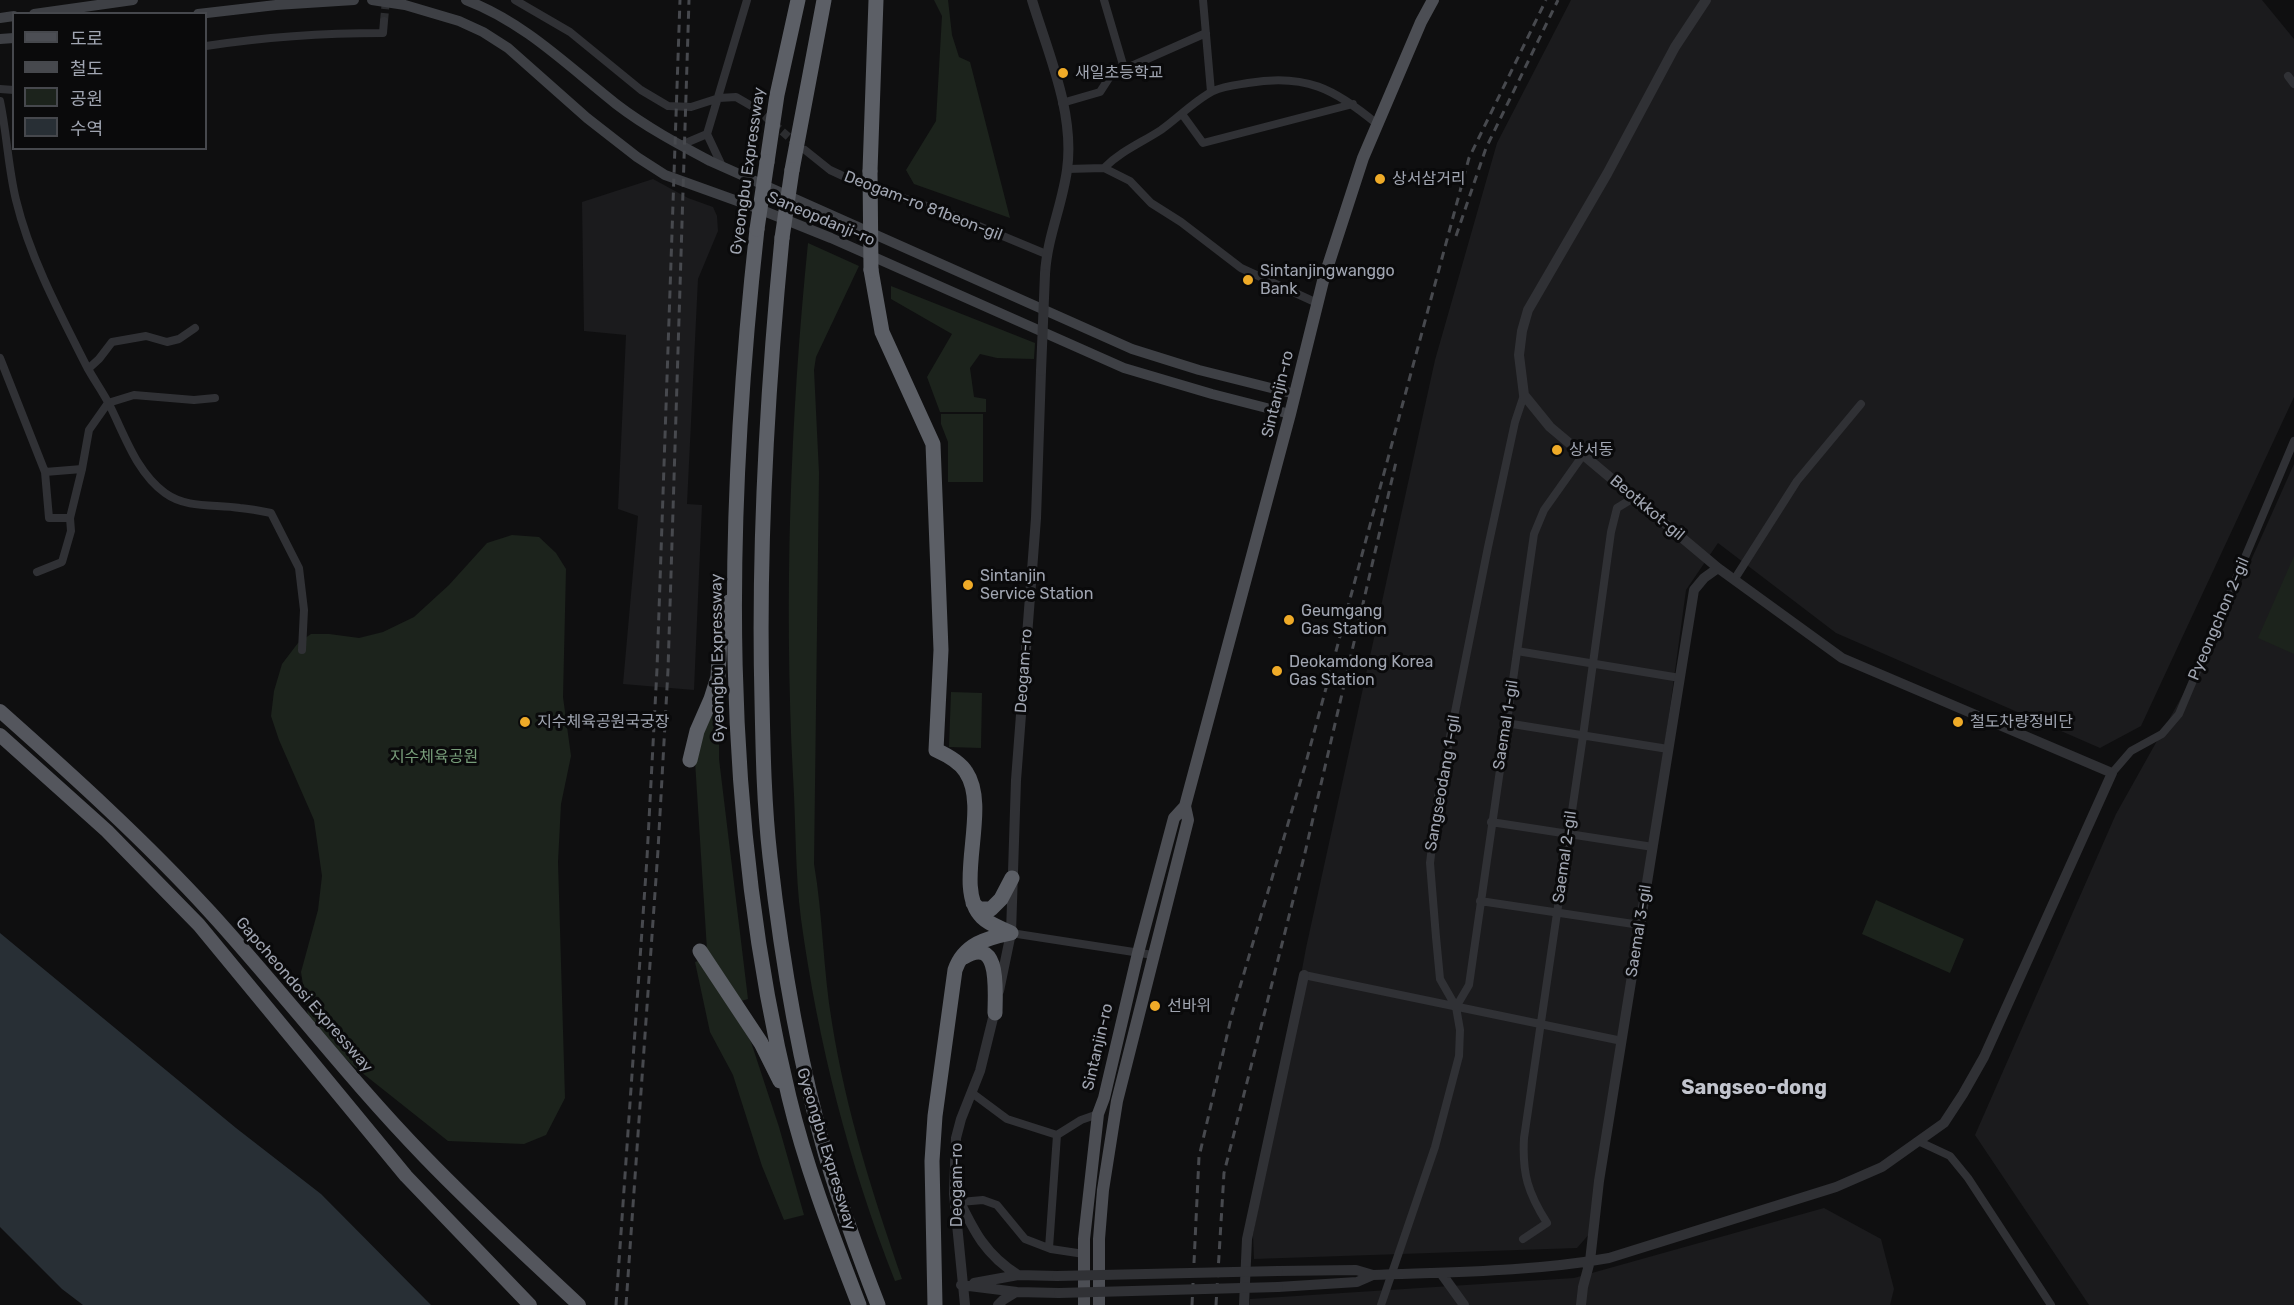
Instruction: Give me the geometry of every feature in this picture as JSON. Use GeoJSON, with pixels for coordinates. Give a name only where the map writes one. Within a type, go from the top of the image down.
{"type":"FeatureCollection","features":[{"type":"Feature","properties":{"kind":"highway","name":"Gyeongbu Expressway"},"geometry":{"type":"LineString","coordinates":[[798,0],[777,95],[757,229],[745,337],[737,448],[734,581],[737,739],[743,820],[754,915],[788,1096],[823,1210],[859,1305]]}},
{"type":"Feature","properties":{"kind":"highway","name":"Gyeongbu Expressway"},"geometry":{"type":"LineString","coordinates":[[824,0],[807,80],[782,238],[770,381],[763,496],[761,657],[764,765],[770,855],[782,949],[805,1069],[826,1154],[849,1229],[878,1305]]}},
{"type":"Feature","properties":{"kind":"highway"},"geometry":{"type":"LineString","coordinates":[[876,0],[870,171],[871,270],[882,332],[933,444],[941,650],[936,750],[950,757],[966,771],[972,785],[974,817],[970,884],[973,903],[981,917],[1011,933]]}},
{"type":"Feature","properties":{"kind":"highway"},"geometry":{"type":"LineString","coordinates":[[690,760],[697,732],[718,677],[720,637],[734,581]]}},
{"type":"Feature","properties":{"kind":"highway","name":"Gapcheondosi Expressway"},"geometry":{"type":"LineString","coordinates":[[0,711],[70,773],[162,861],[210,912],[418,1149],[579,1305]]}},
{"type":"Feature","properties":{"kind":"highway","name":"Gapcheondosi Expressway"},"geometry":{"type":"LineString","coordinates":[[0,735],[107,831],[199,925],[406,1176],[530,1305]]}},
{"type":"Feature","properties":{"kind":"highway"},"geometry":{"type":"LineString","coordinates":[[973,903],[979,909],[991,909],[1001,899],[1012,878]]}},
{"type":"Feature","properties":{"kind":"highway"},"geometry":{"type":"LineString","coordinates":[[935,1305],[932,1161],[935,1116],[958,963],[972,946],[981,941],[1011,933]]}},
{"type":"Feature","properties":{"kind":"highway"},"geometry":{"type":"LineString","coordinates":[[700,951],[760,1043],[788,1096]]}},
{"type":"Feature","properties":{"kind":"highway"},"geometry":{"type":"LineString","coordinates":[[958,963],[965,956],[974,952],[983,952],[989,957],[994,966],[995,1013]]}},
{"type":"Feature","properties":{"kind":"main road"},"geometry":{"type":"LineString","coordinates":[[48,12],[133,0]]}},
{"type":"Feature","properties":{"kind":"main road"},"geometry":{"type":"LineString","coordinates":[[207,13],[276,4],[354,0]]}},
{"type":"Feature","properties":{"kind":"main road","name":"Saneopdanji-ro"},"geometry":{"type":"LineString","coordinates":[[372,0],[405,4],[459,21],[483,32],[508,48],[587,118],[637,157],[665,175],[831,238],[1124,368],[1290,414]]}},
{"type":"Feature","properties":{"kind":"main road","name":"Saneopdanji-ro"},"geometry":{"type":"LineString","coordinates":[[466,0],[500,15],[528,34],[658,133],[722,166],[1132,349],[1200,370],[1295,394]]}},
{"type":"Feature","properties":{"kind":"main road","name":"Sintanjin-ro"},"geometry":{"type":"LineString","coordinates":[[1099,1305],[1102,1190],[1117,1101],[1188,820],[1185,806],[1290,414],[1317,303],[1363,158],[1421,22],[1433,0]]}},
{"type":"Feature","properties":{"kind":"main road","name":"Sintanjin-ro"},"geometry":{"type":"LineString","coordinates":[[1084,1305],[1087,1199],[1098,1114],[1104,1098],[1138,953],[1174,818],[1185,806]]}},
{"type":"Feature","properties":{"kind":"street"},"geometry":{"type":"LineString","coordinates":[[515,0],[570,32],[657,100],[668,106],[692,107],[719,98],[736,97],[755,108]]}},
{"type":"Feature","properties":{"kind":"street"},"geometry":{"type":"LineString","coordinates":[[722,166],[707,134],[747,0]]}},
{"type":"Feature","properties":{"kind":"street","name":"Deogam-ro"},"geometry":{"type":"LineString","coordinates":[[965,1305],[961,1285],[953,1188],[956,1138],[990,1037],[1011,933],[1016,780],[1035,518],[1046,254],[1062,197],[1068,150],[1062,103],[1032,0]]}},
{"type":"Feature","properties":{"kind":"street"},"geometry":{"type":"LineString","coordinates":[[1104,0],[1124,68]]}},
{"type":"Feature","properties":{"kind":"street"},"geometry":{"type":"LineString","coordinates":[[1203,0],[1211,92]]}},
{"type":"Feature","properties":{"kind":"street"},"geometry":{"type":"LineString","coordinates":[[1524,395],[1519,355],[1528,310],[1607,174],[1675,47],[1706,0]]}},
{"type":"Feature","properties":{"kind":"street"},"geometry":{"type":"LineString","coordinates":[[207,46],[252,39],[334,33],[383,33],[384,21]]}},
{"type":"Feature","properties":{"kind":"street"},"geometry":{"type":"LineString","coordinates":[[1062,103],[1100,92],[1111,75],[1206,33]]}},
{"type":"Feature","properties":{"kind":"street"},"geometry":{"type":"LineString","coordinates":[[2288,76],[2294,84]]}},
{"type":"Feature","properties":{"kind":"street"},"geometry":{"type":"LineString","coordinates":[[1104,168],[1118,155],[1160,130],[1211,92],[1224,87],[1287,79],[1311,83],[1328,89],[1353,104],[1377,124]]}},
{"type":"Feature","properties":{"kind":"street"},"geometry":{"type":"LineString","coordinates":[[0,101],[5,122],[9,165],[20,212],[47,285],[88,369],[147,478],[166,494],[197,505],[271,513],[299,568],[304,610],[302,650]]}},
{"type":"Feature","properties":{"kind":"street"},"geometry":{"type":"LineString","coordinates":[[1182,114],[1203,143],[1353,104]]}},
{"type":"Feature","properties":{"kind":"street"},"geometry":{"type":"LineString","coordinates":[[681,145],[707,134]]}},
{"type":"Feature","properties":{"kind":"street","name":"Deogam-ro 81beon-gil"},"geometry":{"type":"LineString","coordinates":[[805,150],[830,170],[858,183],[945,212],[1046,254]]}},
{"type":"Feature","properties":{"kind":"street"},"geometry":{"type":"LineString","coordinates":[[1067,169],[1104,168],[1130,181],[1151,202],[1241,267],[1317,303]]}},
{"type":"Feature","properties":{"kind":"street"},"geometry":{"type":"LineString","coordinates":[[88,369],[112,342],[146,336],[167,342],[179,339],[195,328]]}},
{"type":"Feature","properties":{"kind":"street"},"geometry":{"type":"LineString","coordinates":[[0,358],[45,472],[49,518],[70,518]]}},
{"type":"Feature","properties":{"kind":"street"},"geometry":{"type":"LineString","coordinates":[[37,572],[62,562],[71,531],[70,518],[89,430],[108,403],[134,395],[194,400],[215,398]]}},
{"type":"Feature","properties":{"kind":"street","name":"Beotkkot-gil"},"geometry":{"type":"LineString","coordinates":[[1524,395],[1550,427],[1718,568],[1842,658],[2112,773]]}},
{"type":"Feature","properties":{"kind":"street","name":"Sangseodang 1-gil"},"geometry":{"type":"LineString","coordinates":[[1381,1305],[1435,1147],[1459,1056],[1460,1030],[1456,1006],[1440,979],[1430,863],[1432,837],[1486,558],[1515,422],[1524,395]]}},
{"type":"Feature","properties":{"kind":"street"},"geometry":{"type":"LineString","coordinates":[[1734,580],[1797,481],[1861,404]]}},
{"type":"Feature","properties":{"kind":"street","name":"Pyeongchon 2-gil"},"geometry":{"type":"LineString","coordinates":[[2112,773],[2131,751],[2162,734],[2179,714],[2294,441]]}},
{"type":"Feature","properties":{"kind":"street","name":"Saemal 1-gil"},"geometry":{"type":"LineString","coordinates":[[1456,1006],[1469,985],[1534,534],[1544,510],[1583,455]]}},
{"type":"Feature","properties":{"kind":"street"},"geometry":{"type":"LineString","coordinates":[[45,472],[82,469]]}},
{"type":"Feature","properties":{"kind":"street","name":"Saemal 2-gil"},"geometry":{"type":"LineString","coordinates":[[1522,1239],[1547,1223],[1531,1196],[1525,1178],[1523,1157],[1611,532],[1617,508],[1635,497]]}},
{"type":"Feature","properties":{"kind":"street","name":"Saemal 3-gil"},"geometry":{"type":"LineString","coordinates":[[1581,1305],[1590,1262],[1599,1181],[1694,590],[1704,578],[1718,568]]}},
{"type":"Feature","properties":{"kind":"street"},"geometry":{"type":"LineString","coordinates":[[1517,651],[1680,678]]}},
{"type":"Feature","properties":{"kind":"street"},"geometry":{"type":"LineString","coordinates":[[1506,723],[1668,749]]}},
{"type":"Feature","properties":{"kind":"street"},"geometry":{"type":"LineString","coordinates":[[961,1285],[1018,1275],[1356,1270],[1372,1275],[1391,1275],[1590,1262],[1836,1187],[1882,1167],[1945,1122],[1963,1094],[1984,1057],[2112,773]]}},
{"type":"Feature","properties":{"kind":"street"},"geometry":{"type":"LineString","coordinates":[[1491,822],[1653,847]]}},
{"type":"Feature","properties":{"kind":"street"},"geometry":{"type":"LineString","coordinates":[[1480,902],[1640,925]]}},
{"type":"Feature","properties":{"kind":"street"},"geometry":{"type":"LineString","coordinates":[[1011,933],[1153,955]]}},
{"type":"Feature","properties":{"kind":"street"},"geometry":{"type":"LineString","coordinates":[[1244,1305],[1247,1239],[1304,975],[1622,1041]]}},
{"type":"Feature","properties":{"kind":"street"},"geometry":{"type":"LineString","coordinates":[[972,1093],[1006,1119],[1057,1135]]}},
{"type":"Feature","properties":{"kind":"street"},"geometry":{"type":"LineString","coordinates":[[1057,1135],[1081,1119],[1098,1114]]}},
{"type":"Feature","properties":{"kind":"street"},"geometry":{"type":"LineString","coordinates":[[1049,1248],[1057,1135]]}},
{"type":"Feature","properties":{"kind":"street"},"geometry":{"type":"LineString","coordinates":[[1920,1142],[1950,1156],[1968,1178],[2051,1305]]}},
{"type":"Feature","properties":{"kind":"street"},"geometry":{"type":"LineString","coordinates":[[953,1188],[984,1247],[1000,1264],[1018,1275]]}},
{"type":"Feature","properties":{"kind":"street"},"geometry":{"type":"LineString","coordinates":[[960,1202],[983,1200],[997,1205],[1025,1239],[1049,1248],[1084,1254]]}},
{"type":"Feature","properties":{"kind":"street"},"geometry":{"type":"LineString","coordinates":[[1441,1273],[1464,1305]]}},
{"type":"Feature","properties":{"kind":"street"},"geometry":{"type":"LineString","coordinates":[[961,1285],[1017,1292],[1059,1293],[1278,1287],[1357,1282],[1372,1275]]}},
{"type":"Feature","properties":{"kind":"street"},"geometry":{"type":"LineString","coordinates":[[998,1305],[1017,1292]]}},
{"type":"Feature","properties":{"kind":"shaded area"},"geometry":{"type":"Polygon","coordinates":[[[1571,0],[2262,0],[2294,39],[2294,397],[2141,726],[2100,748],[1836,633],[1718,543],[1686,590],[1663,759],[1591,1232],[1577,1248],[1254,1259],[1253,1235],[1306,948],[1435,360],[1497,143],[1571,0]]]}},
{"type":"Feature","properties":{"kind":"shaded area"},"geometry":{"type":"Polygon","coordinates":[[[653,179],[688,198],[713,207],[717,216],[718,231],[698,279],[687,504],[702,505],[694,690],[623,684],[638,516],[618,509],[626,335],[584,331],[582,202],[653,179]]]}},
{"type":"Feature","properties":{"kind":"shaded area"},"geometry":{"type":"Polygon","coordinates":[[[2294,464],[2294,1305],[2089,1305],[1975,1135],[2116,814],[2223,623],[2294,464]]]}},
{"type":"Feature","properties":{"kind":"shaded area"},"geometry":{"type":"Polygon","coordinates":[[[1824,1208],[1881,1239],[1894,1289],[1890,1305],[1249,1305],[1250,1299],[1574,1278],[1824,1208]]]}},
{"type":"Feature","properties":{"kind":"green space"},"geometry":{"type":"Polygon","coordinates":[[[934,0],[948,0],[952,35],[959,57],[970,62],[1010,218],[914,184],[906,170],[936,121],[942,16],[934,0]]]}},
{"type":"Feature","properties":{"kind":"green space"},"geometry":{"type":"Polygon","coordinates":[[[808,243],[859,266],[816,357],[814,370],[819,473],[814,864],[829,1003],[838,1056],[861,1152],[902,1279],[895,1281],[863,1193],[837,1103],[816,1011],[799,901],[790,709],[789,576],[793,443],[808,243]]]}},
{"type":"Feature","properties":{"kind":"green space"},"geometry":{"type":"Polygon","coordinates":[[[891,286],[1035,343],[1034,359],[997,358],[980,354],[970,368],[974,397],[986,399],[986,412],[940,412],[927,377],[952,334],[891,299],[891,286]]]}},
{"type":"Feature","properties":{"kind":"green space"},"geometry":{"type":"Polygon","coordinates":[[[941,414],[983,414],[983,482],[948,482],[948,442],[941,424],[941,414]]]}},
{"type":"Feature","properties":{"kind":"green space","name":"지수체육공원"},"geometry":{"type":"Polygon","coordinates":[[[512,535],[539,537],[556,553],[566,569],[563,697],[571,756],[561,804],[558,862],[565,1098],[546,1135],[524,1144],[448,1141],[351,1064],[308,1016],[301,972],[318,910],[322,876],[314,820],[271,716],[274,691],[282,664],[298,643],[311,634],[359,638],[383,632],[414,617],[449,585],[487,543],[512,535]]]}},
{"type":"Feature","properties":{"kind":"green space"},"geometry":{"type":"Polygon","coordinates":[[[2294,556],[2294,654],[2258,638],[2294,556]]]}},
{"type":"Feature","properties":{"kind":"green space"},"geometry":{"type":"Polygon","coordinates":[[[951,692],[982,693],[981,748],[949,747],[951,692]]]}},
{"type":"Feature","properties":{"kind":"green space"},"geometry":{"type":"Polygon","coordinates":[[[712,715],[719,717],[719,759],[748,999],[741,1001],[707,950],[695,761],[703,734],[712,715]]]}},
{"type":"Feature","properties":{"kind":"green space"},"geometry":{"type":"Polygon","coordinates":[[[1876,900],[1964,939],[1950,973],[1862,934],[1876,900]]]}},
{"type":"Feature","properties":{"kind":"green space"},"geometry":{"type":"Polygon","coordinates":[[[701,960],[751,1042],[779,1127],[804,1215],[784,1220],[762,1166],[733,1075],[710,1032],[695,962],[701,960]]]}},
{"type":"Feature","properties":{"kind":"water"},"geometry":{"type":"Polygon","coordinates":[[[0,933],[236,1128],[321,1194],[431,1305],[83,1305],[62,1289],[0,1227],[0,933]]]}},
{"type":"Feature","properties":{"kind":"tunnel"},"geometry":{"type":"LineString","coordinates":[[384,21],[386,0]]}},
{"type":"Feature","properties":{"kind":"tunnel"},"geometry":{"type":"LineString","coordinates":[[755,108],[798,145]]}},
{"type":"Feature","properties":{"kind":"railway"},"geometry":{"type":"LineString","coordinates":[[616,1305],[647,858],[657,669],[680,0]]}},
{"type":"Feature","properties":{"kind":"railway"},"geometry":{"type":"LineString","coordinates":[[626,1305],[658,850],[668,670],[689,0]]}},
{"type":"Feature","properties":{"kind":"railway"},"geometry":{"type":"LineString","coordinates":[[1192,1305],[1199,1157],[1232,1014],[1305,766],[1469,158],[1546,0]]}},
{"type":"Feature","properties":{"kind":"railway"},"geometry":{"type":"LineString","coordinates":[[1456,236],[1486,148],[1558,0]]}},
{"type":"Feature","properties":{"kind":"railway"},"geometry":{"type":"LineString","coordinates":[[1216,1305],[1224,1173],[1304,857],[1396,462]]}},
{"type":"Feature","properties":{"kind":"place","name":"새일초등학교"},"geometry":{"type":"Point","coordinates":[1063,73]}},
{"type":"Feature","properties":{"kind":"place","name":"상서삼거리"},"geometry":{"type":"Point","coordinates":[1380,179]}},
{"type":"Feature","properties":{"kind":"place","name":"Sintanjingwanggo Bank"},"geometry":{"type":"Point","coordinates":[1248,280]}},
{"type":"Feature","properties":{"kind":"place","name":"상서동"},"geometry":{"type":"Point","coordinates":[1557,450]}},
{"type":"Feature","properties":{"kind":"place","name":"Sintanjin Service Station"},"geometry":{"type":"Point","coordinates":[968,585]}},
{"type":"Feature","properties":{"kind":"place","name":"Geumgang Gas Station"},"geometry":{"type":"Point","coordinates":[1289,620]}},
{"type":"Feature","properties":{"kind":"place","name":"Deokamdong Korea Gas Station"},"geometry":{"type":"Point","coordinates":[1277,671]}},
{"type":"Feature","properties":{"kind":"place","name":"지수체육공원국궁장"},"geometry":{"type":"Point","coordinates":[525,722]}},
{"type":"Feature","properties":{"kind":"place","name":"철도차량정비단"},"geometry":{"type":"Point","coordinates":[1958,722]}},
{"type":"Feature","properties":{"kind":"place","name":"선바위"},"geometry":{"type":"Point","coordinates":[1155,1006]}},
{"type":"Feature","properties":{"kind":"district","name":"Sangseo-dong"},"geometry":{"type":"Point","coordinates":[1754,1088]}}]}
